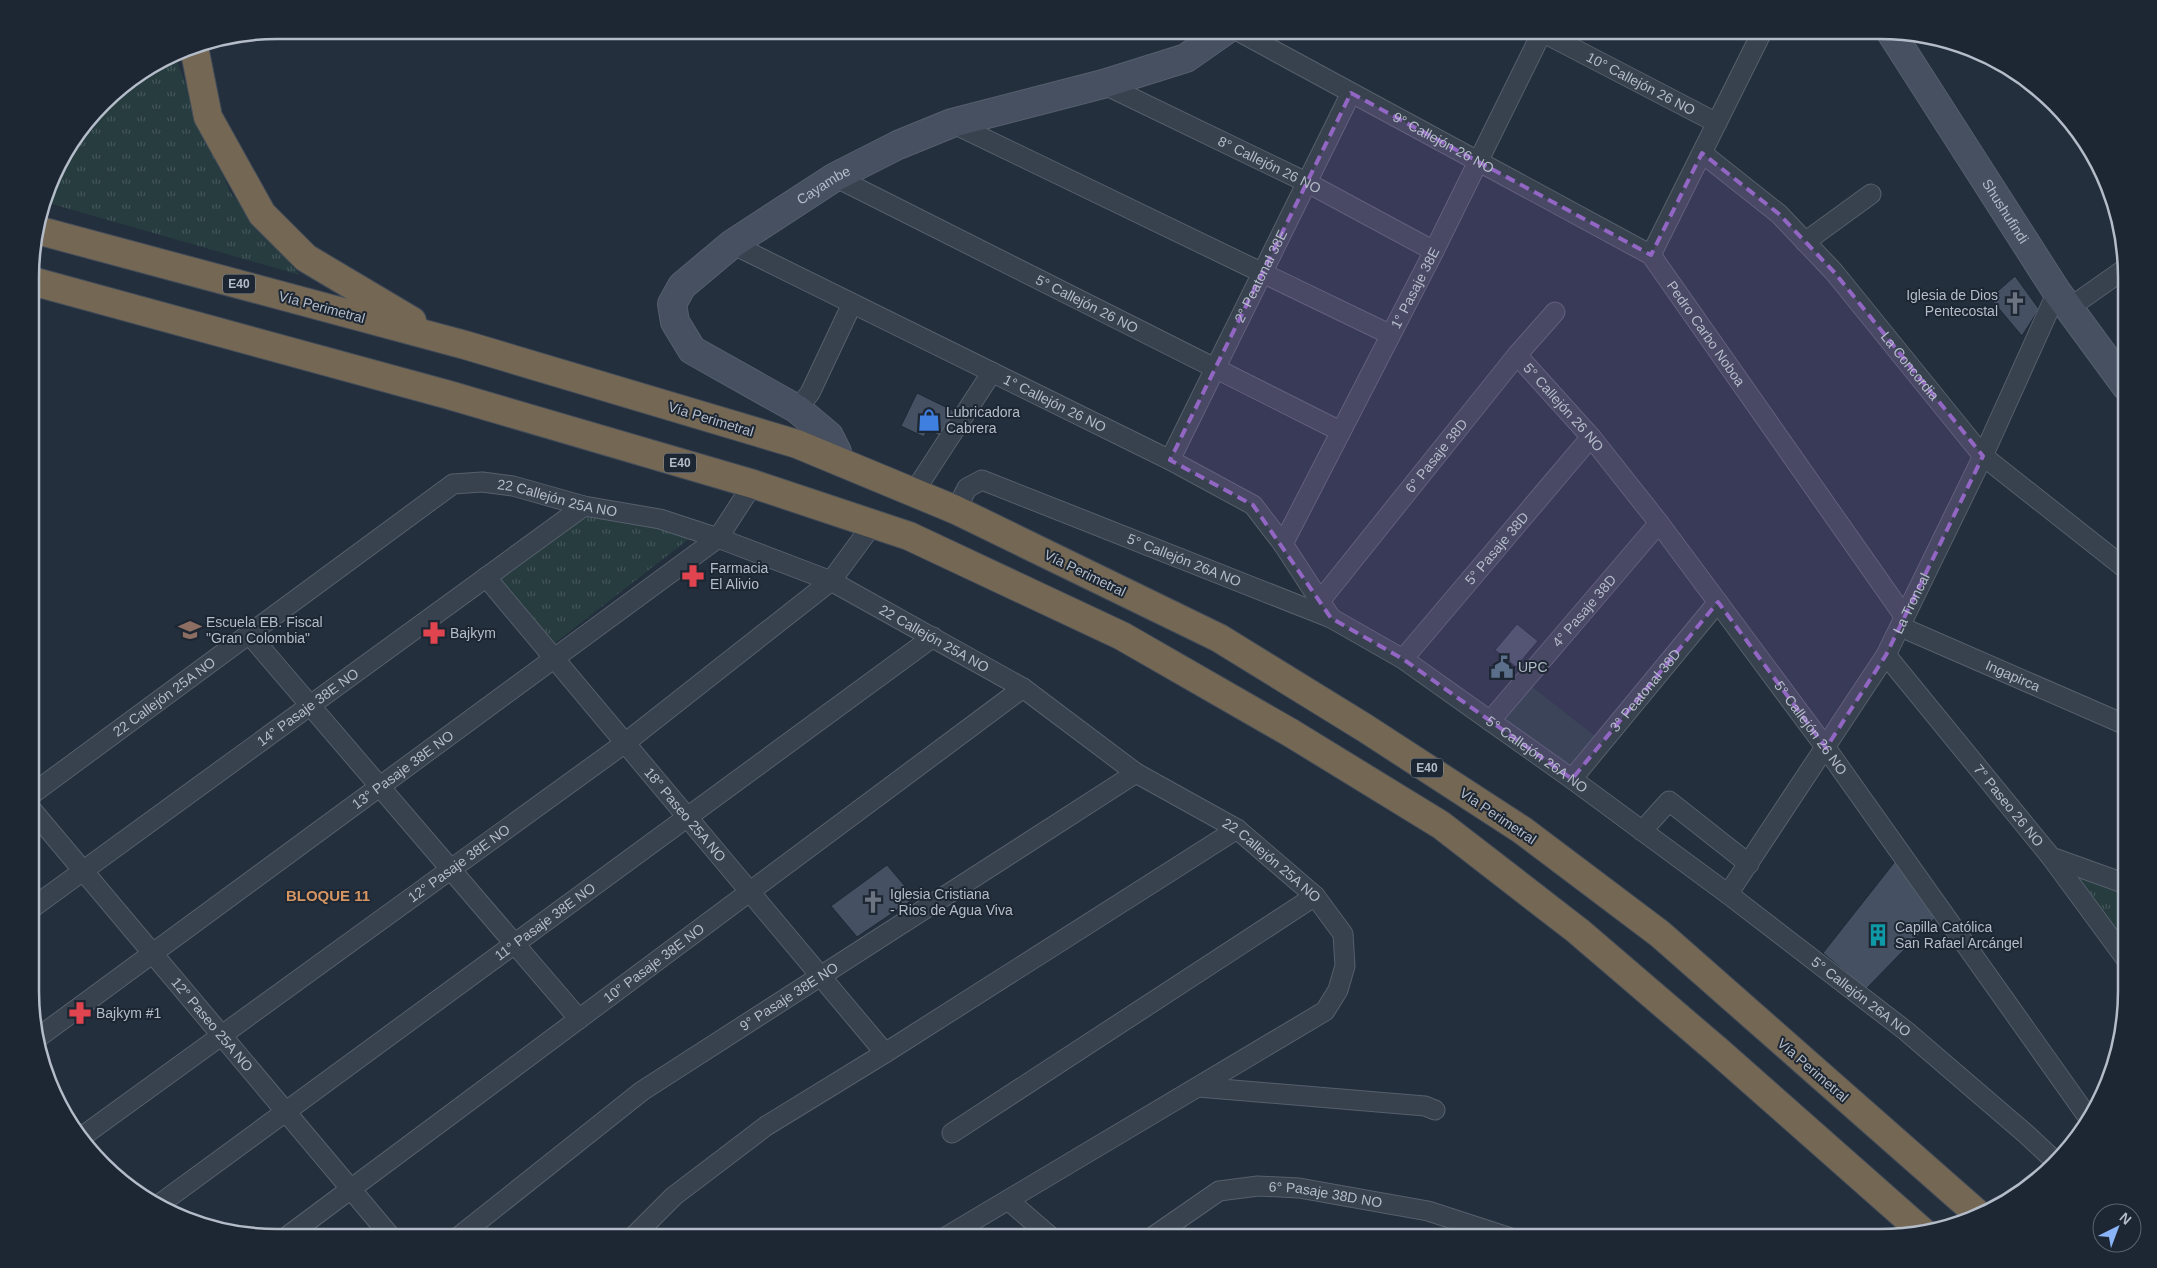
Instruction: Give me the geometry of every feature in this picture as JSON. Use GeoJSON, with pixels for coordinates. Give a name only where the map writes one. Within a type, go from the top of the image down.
{"type":"FeatureCollection","features":[{"type":"Feature","properties":{"kind":"highway"},"geometry":{"type":"LineString","coordinates":[[195,53],[208,117],[262,214],[306,258],[441,338]]}},
{"type":"Feature","properties":{"kind":"highway","name":"Vía Perimetral"},"geometry":{"type":"LineString","coordinates":[[43,232],[441,338],[797,444],[956,510],[1219,638],[1365,728],[1522,830],[1660,934],[1973,1210]]}},
{"type":"Feature","properties":{"kind":"highway","name":"E40"},"geometry":{"type":"LineString","coordinates":[[39,283],[440,392],[753,484],[910,536],[1122,636],[1291,733],[1441,825],[1578,931],[1718,1050],[1916,1226]]}},
{"type":"Feature","properties":{"kind":"highway"},"geometry":{"type":"LineString","coordinates":[[39,297],[122,304]]}},
{"type":"Feature","properties":{"kind":"street","name":"Cayambe"},"geometry":{"type":"LineString","coordinates":[[839,462],[837,452],[829,436],[797,409],[692,350],[675,322],[672,304],[682,286],[732,244],[835,177],[898,144],[952,123],[1103,84],[1186,58],[1213,39]]}},
{"type":"Feature","properties":{"kind":"street","name":"9° Callejón 26 NO"},"geometry":{"type":"LineString","coordinates":[[1253,39],[1651,255]]}},
{"type":"Feature","properties":{"kind":"street","name":"1° Pasaje 38E"},"geometry":{"type":"LineString","coordinates":[[1283,544],[1389,334],[1434,251],[1537,39]]}},
{"type":"Feature","properties":{"kind":"street","name":"10° Callejón 26 NO"},"geometry":{"type":"LineString","coordinates":[[1556,39],[1717,123]]}},
{"type":"Feature","properties":{"kind":"street"},"geometry":{"type":"LineString","coordinates":[[1651,255],[1759,39]]}},
{"type":"Feature","properties":{"kind":"street","name":"Shushufindi"},"geometry":{"type":"LineString","coordinates":[[1895,39],[2063,300],[2118,375]]}},
{"type":"Feature","properties":{"kind":"street","name":"8° Callejón 26 NO"},"geometry":{"type":"LineString","coordinates":[[1103,84],[1306,182],[1434,251]]}},
{"type":"Feature","properties":{"kind":"street","name":"2° Peatonal 38E"},"geometry":{"type":"LineString","coordinates":[[1170,460],[1351,92]]}},
{"type":"Feature","properties":{"kind":"street"},"geometry":{"type":"LineString","coordinates":[[952,123],[1389,334]]}},
{"type":"Feature","properties":{"kind":"street","name":"La Concordia"},"geometry":{"type":"LineString","coordinates":[[1702,153],[1779,214],[1834,272],[1983,456],[2118,563]]}},
{"type":"Feature","properties":{"kind":"street","name":"5° Callejón 26 NO"},"geometry":{"type":"LineString","coordinates":[[835,177],[1340,431]]}},
{"type":"Feature","properties":{"kind":"street"},"geometry":{"type":"LineString","coordinates":[[1805,242],[1871,194]]}},
{"type":"Feature","properties":{"kind":"street","name":"1° Callejón 26 NO"},"geometry":{"type":"LineString","coordinates":[[732,244],[1170,460],[1253,505],[1283,544],[1330,618]]}},
{"type":"Feature","properties":{"kind":"street","name":"Pedro Carbo Noboa"},"geometry":{"type":"LineString","coordinates":[[1651,255],[1902,622]]}},
{"type":"Feature","properties":{"kind":"street"},"geometry":{"type":"LineString","coordinates":[[2063,300],[2118,272]]}},
{"type":"Feature","properties":{"kind":"street","name":"La Troncal"},"geometry":{"type":"LineString","coordinates":[[1728,894],[1886,656],[1983,456],[2063,300]]}},
{"type":"Feature","properties":{"kind":"street"},"geometry":{"type":"LineString","coordinates":[[797,409],[810,393],[852,304]]}},
{"type":"Feature","properties":{"kind":"street","name":"6° Pasaje 38D"},"geometry":{"type":"LineString","coordinates":[[1320,601],[1517,355],[1555,312]]}},
{"type":"Feature","properties":{"kind":"street","name":"5° Callejón 26 NO"},"geometry":{"type":"LineString","coordinates":[[1517,355],[1591,437],[1659,522],[2087,1108]]}},
{"type":"Feature","properties":{"kind":"street"},"geometry":{"type":"LineString","coordinates":[[914,492],[992,372]]}},
{"type":"Feature","properties":{"kind":"street","name":"5° Pasaje 38D"},"geometry":{"type":"LineString","coordinates":[[1403,659],[1591,437]]}},
{"type":"Feature","properties":{"kind":"street","name":"5° Callejón 26A NO"},"geometry":{"type":"LineString","coordinates":[[956,510],[967,488],[982,480],[1330,618],[1403,659],[1572,779],[1728,894],[1906,1031],[2026,1134],[2051,1158]]}},
{"type":"Feature","properties":{"kind":"street","name":"22 Callejón 25A NO"},"geometry":{"type":"LineString","coordinates":[[39,789],[453,484],[482,482],[513,486],[584,506],[660,518],[831,581],[1024,688],[1136,773],[1237,829],[1315,896],[1343,934],[1344,966],[1338,990],[1326,1011],[959,1229]]}},
{"type":"Feature","properties":{"kind":"street","name":"13° Pasaje 38E NO"},"geometry":{"type":"LineString","coordinates":[[43,1034],[718,538],[753,484]]}},
{"type":"Feature","properties":{"kind":"street","name":"14° Pasaje 38E NO"},"geometry":{"type":"LineString","coordinates":[[39,903],[584,506]]}},
{"type":"Feature","properties":{"kind":"street","name":"4° Pasaje 38D"},"geometry":{"type":"LineString","coordinates":[[1490,721],[1659,522]]}},
{"type":"Feature","properties":{"kind":"street","name":"12° Pasaje 38E NO"},"geometry":{"type":"LineString","coordinates":[[86,1133],[625,743],[831,581],[873,524]]}},
{"type":"Feature","properties":{"kind":"street","name":"18° Paseo 25A NO"},"geometry":{"type":"LineString","coordinates":[[486,577],[885,1053]]}},
{"type":"Feature","properties":{"kind":"street","name":"3° Peatonal 38D"},"geometry":{"type":"LineString","coordinates":[[1572,779],[1718,602]]}},
{"type":"Feature","properties":{"kind":"street","name":"Ingapirca"},"geometry":{"type":"LineString","coordinates":[[1902,622],[2118,721]]}},
{"type":"Feature","properties":{"kind":"street"},"geometry":{"type":"LineString","coordinates":[[249,634],[578,1019]]}},
{"type":"Feature","properties":{"kind":"street","name":"11° Pasaje 38E NO"},"geometry":{"type":"LineString","coordinates":[[164,1200],[933,637]]}},
{"type":"Feature","properties":{"kind":"street","name":"7° Paseo 26 NO"},"geometry":{"type":"LineString","coordinates":[[1886,656],[2052,857],[2118,948]]}},
{"type":"Feature","properties":{"kind":"street","name":"10° Pasaje 38E NO"},"geometry":{"type":"LineString","coordinates":[[296,1229],[1024,688]]}},
{"type":"Feature","properties":{"kind":"street","name":"9° Pasaje 38E NO"},"geometry":{"type":"LineString","coordinates":[[467,1229],[642,1091],[1136,773]]}},
{"type":"Feature","properties":{"kind":"street"},"geometry":{"type":"LineString","coordinates":[[1642,831],[1669,801],[1749,864]]}},
{"type":"Feature","properties":{"kind":"street","name":"12° Paseo 25A NO"},"geometry":{"type":"LineString","coordinates":[[39,818],[384,1229]]}},
{"type":"Feature","properties":{"kind":"street"},"geometry":{"type":"LineString","coordinates":[[641,1229],[674,1196],[766,1126],[885,1053],[1237,829]]}},
{"type":"Feature","properties":{"kind":"street"},"geometry":{"type":"LineString","coordinates":[[2052,857],[2118,881]]}},
{"type":"Feature","properties":{"kind":"street"},"geometry":{"type":"LineString","coordinates":[[952,1133],[1315,896]]}},
{"type":"Feature","properties":{"kind":"street"},"geometry":{"type":"LineString","coordinates":[[1198,1087],[1425,1106],[1435,1110]]}},
{"type":"Feature","properties":{"kind":"street","name":"6° Pasaje 38D NO"},"geometry":{"type":"LineString","coordinates":[[1164,1229],[1219,1190],[1258,1186],[1300,1188],[1428,1211],[1483,1229]]}},
{"type":"Feature","properties":{"kind":"street"},"geometry":{"type":"LineString","coordinates":[[1008,1200],[1042,1229]]}},
{"type":"Feature","properties":{"kind":"highlighted area"},"geometry":{"type":"Polygon","coordinates":[[[1351,93],[1651,255],[1702,153],[1779,214],[1834,272],[1983,456],[1886,655],[1826,748],[1718,602],[1572,779],[1403,659],[1331,618],[1253,505],[1170,460],[1351,93]]]}},
{"type":"Feature","properties":{"kind":"green space"},"geometry":{"type":"Polygon","coordinates":[[[177,61],[230,192],[300,275],[50,203],[51,200],[63,172],[79,145],[108,108],[145,79],[177,61]]]}},
{"type":"Feature","properties":{"kind":"green space"},"geometry":{"type":"Polygon","coordinates":[[[585,512],[685,534],[690,538],[550,647],[495,581],[585,512]]]}},
{"type":"Feature","properties":{"kind":"green space"},"geometry":{"type":"Polygon","coordinates":[[[1530,685],[1595,736],[1569,767],[1501,716],[1530,685]]]}},
{"type":"Feature","properties":{"kind":"green space"},"geometry":{"type":"Polygon","coordinates":[[[2064,866],[2118,887],[2118,938],[2064,866]]]}},
{"type":"Feature","properties":{"kind":"building","name":"Iglesia de Dios Pentecostal"},"geometry":{"type":"Polygon","coordinates":[[[2015,276],[2039,309],[2022,336],[1990,298],[2015,276]]]}},
{"type":"Feature","properties":{"kind":"building","name":"Lubricadora Cabrera"},"geometry":{"type":"Polygon","coordinates":[[[917,393],[958,413],[945,438],[927,430],[924,437],[901,426],[917,393]]]}},
{"type":"Feature","properties":{"kind":"building"},"geometry":{"type":"Polygon","coordinates":[[[1517,624],[1538,641],[1516,667],[1495,650],[1517,624]]]}},
{"type":"Feature","properties":{"kind":"building","name":"Capilla Católica San Rafael Arcángel"},"geometry":{"type":"Polygon","coordinates":[[[1897,859],[1936,917],[1866,989],[1823,953],[1897,859]]]}},
{"type":"Feature","properties":{"kind":"building","name":"Iglesia Cristiana - Rios de Agua Viva"},"geometry":{"type":"Polygon","coordinates":[[[887,865],[915,898],[857,937],[831,906],[887,865]]]}},
{"type":"Feature","properties":{"kind":"place","name":"Iglesia de Dios Pentecostal"},"geometry":{"type":"Point","coordinates":[2015,303]}},
{"type":"Feature","properties":{"kind":"place","name":"Lubricadora Cabrera"},"geometry":{"type":"Point","coordinates":[929,420]}},
{"type":"Feature","properties":{"kind":"place","name":"Farmacia El Alivio"},"geometry":{"type":"Point","coordinates":[693,576]}},
{"type":"Feature","properties":{"kind":"place","name":"Escuela EB. Fiscal \"Gran Colombia\""},"geometry":{"type":"Point","coordinates":[190,630]}},
{"type":"Feature","properties":{"kind":"place","name":"Bajkym"},"geometry":{"type":"Point","coordinates":[434,633]}},
{"type":"Feature","properties":{"kind":"place","name":"UPC"},"geometry":{"type":"Point","coordinates":[1502,667]}},
{"type":"Feature","properties":{"kind":"place","name":"Iglesia Cristiana - Rios de Agua Viva"},"geometry":{"type":"Point","coordinates":[873,902]}},
{"type":"Feature","properties":{"kind":"place","name":"Capilla Católica San Rafael Arcángel"},"geometry":{"type":"Point","coordinates":[1878,935]}},
{"type":"Feature","properties":{"kind":"place","name":"Bajkym #1"},"geometry":{"type":"Point","coordinates":[80,1013]}},
{"type":"Feature","properties":{"kind":"district","name":"BLOQUE 11"},"geometry":{"type":"Point","coordinates":[328,895]}}]}
